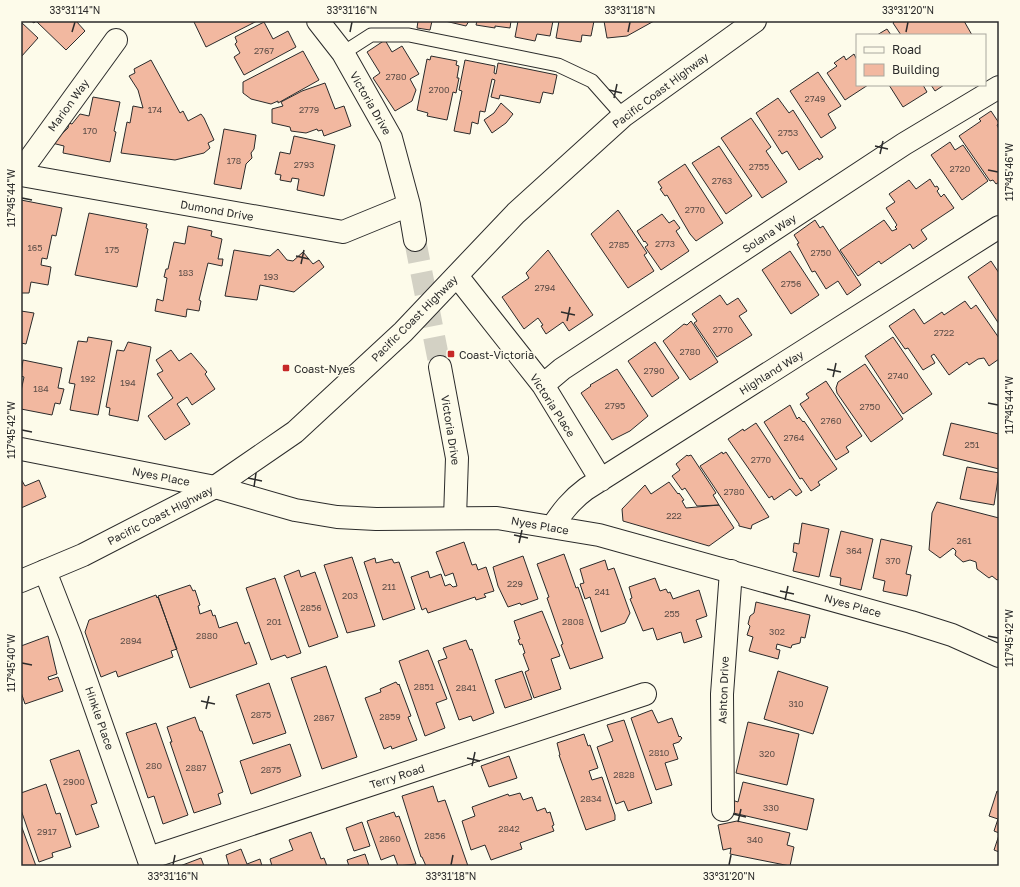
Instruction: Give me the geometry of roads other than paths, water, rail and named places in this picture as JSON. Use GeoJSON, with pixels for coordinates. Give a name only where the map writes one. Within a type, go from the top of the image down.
{"type":"FeatureCollection","features":[{"type":"Feature","properties":{"kind":"main road","name":"Victoria Drive"},"geometry":{"type":"LineString","coordinates":[[318,21],[343,54],[391,138],[409,205],[415,240]]}},
{"type":"Feature","properties":{"kind":"main road","name":"Pacific Coast Highway"},"geometry":{"type":"LineString","coordinates":[[21,581],[83,555],[216,487],[295,432],[349,384],[457,276],[516,213],[623,116],[755,21]]}},
{"type":"Feature","properties":{"kind":"main road","name":"Marion Way"},"geometry":{"type":"LineString","coordinates":[[21,171],[116,40]]}},
{"type":"Feature","properties":{"kind":"main road","name":"Solana Way"},"geometry":{"type":"LineString","coordinates":[[543,386],[562,369],[897,149],[999,87]]}},
{"type":"Feature","properties":{"kind":"main road","name":"Dumond Drive"},"geometry":{"type":"LineString","coordinates":[[21,175],[343,232],[409,205]]}},
{"type":"Feature","properties":{"kind":"main road","name":"Highland Way"},"geometry":{"type":"LineString","coordinates":[[552,528],[562,512],[573,499],[601,480],[999,227]]}},
{"type":"Feature","properties":{"kind":"main road","name":"Victoria Place"},"geometry":{"type":"LineString","coordinates":[[457,276],[543,386],[601,480]]}},
{"type":"Feature","properties":{"kind":"main road","name":"Victoria Drive"},"geometry":{"type":"LineString","coordinates":[[440,366],[457,458],[455,518]]}},
{"type":"Feature","properties":{"kind":"main road","name":"Nyes Place"},"geometry":{"type":"LineString","coordinates":[[21,449],[216,487],[295,510],[337,516],[376,519],[497,518],[599,535],[731,570],[911,622],[952,635],[999,656]]}},
{"type":"Feature","properties":{"kind":"main road","name":"Ashton Drive"},"geometry":{"type":"LineString","coordinates":[[722,810],[722,694],[731,570]]}},
{"type":"Feature","properties":{"kind":"main road","name":"Hinkle Place"},"geometry":{"type":"LineString","coordinates":[[45,571],[70,635],[150,864]]}},
{"type":"Feature","properties":{"kind":"main road","name":"Terry Road"},"geometry":{"type":"LineString","coordinates":[[150,864],[645,694]]}},
{"type":"Feature","properties":{"kind":"lane"},"geometry":{"type":"LineString","coordinates":[[343,54],[371,35],[410,35],[558,65],[592,80],[623,116]]}},
{"type":"Feature","properties":{"kind":"tunnel"},"geometry":{"type":"LineString","coordinates":[[415,240],[440,367]]}},
{"type":"Feature","properties":{"kind":"place","name":"Coast-Victoria"},"geometry":{"type":"Point","coordinates":[451,354]}},
{"type":"Feature","properties":{"kind":"place","name":"Coast-Nyes"},"geometry":{"type":"Point","coordinates":[286,368]}}]}
